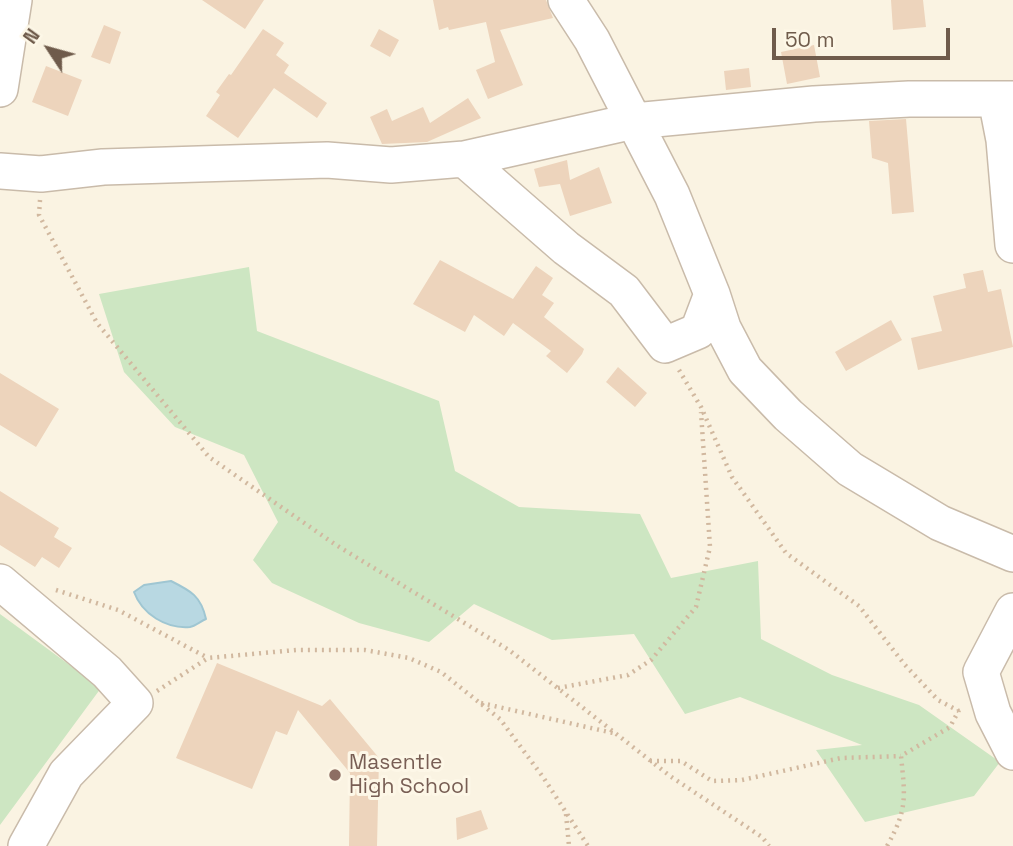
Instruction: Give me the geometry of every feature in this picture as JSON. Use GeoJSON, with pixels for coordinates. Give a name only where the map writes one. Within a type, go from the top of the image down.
{"type":"FeatureCollection","features":[{"type":"Feature","properties":{"kind":"street"},"geometry":{"type":"LineString","coordinates":[[0,89],[14,0]]}},
{"type":"Feature","properties":{"kind":"street"},"geometry":{"type":"LineString","coordinates":[[566,0],[592,40],[671,195],[712,294],[723,328],[745,370],[788,415],[850,469],[940,523],[1013,554]]}},
{"type":"Feature","properties":{"kind":"street"},"geometry":{"type":"LineString","coordinates":[[0,171],[41,174],[103,167],[327,160],[391,165],[464,159],[634,121],[814,104],[909,99],[1004,99],[1004,140],[1013,245]]}},
{"type":"Feature","properties":{"kind":"street"},"geometry":{"type":"LineString","coordinates":[[464,159],[566,248],[624,291],[665,345],[698,331],[712,294]]}},
{"type":"Feature","properties":{"kind":"street"},"geometry":{"type":"LineString","coordinates":[[0,582],[107,672],[135,703],[66,775],[26,846]]}},
{"type":"Feature","properties":{"kind":"street"},"geometry":{"type":"LineString","coordinates":[[1011,619],[981,672],[993,713],[1013,752]]}},
{"type":"Feature","properties":{"kind":"path"},"geometry":{"type":"LineString","coordinates":[[41,174],[39,215],[97,323],[209,457],[336,545],[509,650],[649,761],[762,836],[769,846]]}},
{"type":"Feature","properties":{"kind":"path"},"geometry":{"type":"LineString","coordinates":[[665,345],[701,407],[732,477],[786,553],[859,606],[905,665],[938,700],[959,711]]}},
{"type":"Feature","properties":{"kind":"path"},"geometry":{"type":"LineString","coordinates":[[557,689],[628,675],[651,660],[695,607],[710,547],[701,407]]}},
{"type":"Feature","properties":{"kind":"path"},"geometry":{"type":"LineString","coordinates":[[55,590],[118,610],[208,658]]}},
{"type":"Feature","properties":{"kind":"path"},"geometry":{"type":"LineString","coordinates":[[135,703],[208,658],[296,650],[365,650],[409,658],[441,672],[500,719],[588,846]]}},
{"type":"Feature","properties":{"kind":"path"},"geometry":{"type":"LineString","coordinates":[[649,761],[681,761],[712,780],[742,780],[841,758],[901,756],[950,727],[965,701]]}},
{"type":"Feature","properties":{"kind":"path"},"geometry":{"type":"LineString","coordinates":[[480,703],[615,734]]}},
{"type":"Feature","properties":{"kind":"path"},"geometry":{"type":"LineString","coordinates":[[887,846],[905,802],[901,756]]}},
{"type":"Feature","properties":{"kind":"path"},"geometry":{"type":"LineString","coordinates":[[566,813],[569,846]]}},
{"type":"Feature","properties":{"kind":"green space"},"geometry":{"type":"Polygon","coordinates":[[[249,267],[257,331],[439,401],[455,471],[519,507],[640,514],[671,578],[758,561],[761,639],[832,675],[919,705],[1000,762],[974,796],[865,822],[816,750],[862,745],[740,697],[685,714],[634,634],[552,640],[474,604],[429,642],[359,623],[272,583],[253,560],[278,522],[244,455],[175,427],[124,372],[99,294],[249,267]]]}},
{"type":"Feature","properties":{"kind":"green space"},"geometry":{"type":"Polygon","coordinates":[[[0,614],[101,688],[0,825],[0,614]]]}},
{"type":"Feature","properties":{"kind":"water"},"geometry":{"type":"Polygon","coordinates":[[[171,581],[194,595],[206,619],[190,627],[164,623],[143,607],[134,592],[144,585],[171,581]]]}},
{"type":"Feature","properties":{"kind":"building"},"geometry":{"type":"Polygon","coordinates":[[[202,0],[264,0],[245,29],[202,0]]]}},
{"type":"Feature","properties":{"kind":"building"},"geometry":{"type":"Polygon","coordinates":[[[433,0],[546,0],[553,18],[500,30],[523,85],[488,99],[476,70],[495,62],[486,22],[439,30],[433,0]]]}},
{"type":"Feature","properties":{"kind":"building"},"geometry":{"type":"Polygon","coordinates":[[[891,0],[923,0],[926,27],[893,30],[891,0]]]}},
{"type":"Feature","properties":{"kind":"building"},"geometry":{"type":"Polygon","coordinates":[[[104,25],[121,32],[110,64],[91,57],[104,25]]]}},
{"type":"Feature","properties":{"kind":"building"},"geometry":{"type":"Polygon","coordinates":[[[263,29],[284,43],[276,55],[289,65],[284,73],[327,103],[317,118],[274,88],[238,138],[206,116],[220,95],[216,92],[263,29]]]}},
{"type":"Feature","properties":{"kind":"building"},"geometry":{"type":"Polygon","coordinates":[[[379,29],[399,40],[390,57],[370,46],[379,29]]]}},
{"type":"Feature","properties":{"kind":"building"},"geometry":{"type":"Polygon","coordinates":[[[814,45],[820,77],[787,84],[781,52],[814,45]]]}},
{"type":"Feature","properties":{"kind":"building"},"geometry":{"type":"Polygon","coordinates":[[[46,66],[82,80],[68,116],[32,102],[46,66]]]}},
{"type":"Feature","properties":{"kind":"building"},"geometry":{"type":"Polygon","coordinates":[[[749,68],[751,87],[726,90],[724,71],[749,68]]]}},
{"type":"Feature","properties":{"kind":"building"},"geometry":{"type":"Polygon","coordinates":[[[468,98],[481,118],[427,142],[382,144],[370,117],[387,109],[392,121],[423,107],[430,123],[468,98]]]}},
{"type":"Feature","properties":{"kind":"building"},"geometry":{"type":"Polygon","coordinates":[[[906,119],[914,212],[892,214],[888,163],[872,158],[869,121],[906,119]]]}},
{"type":"Feature","properties":{"kind":"building"},"geometry":{"type":"Polygon","coordinates":[[[567,160],[570,180],[599,167],[612,203],[570,216],[560,184],[539,187],[534,169],[567,160]]]}},
{"type":"Feature","properties":{"kind":"building"},"geometry":{"type":"Polygon","coordinates":[[[440,260],[513,299],[536,266],[553,278],[542,295],[554,303],[544,317],[584,349],[582,354],[567,373],[546,356],[551,351],[513,323],[504,336],[474,315],[465,332],[413,304],[440,260]]]}},
{"type":"Feature","properties":{"kind":"building"},"geometry":{"type":"Polygon","coordinates":[[[983,270],[988,292],[1001,289],[1013,347],[918,370],[911,338],[942,331],[933,296],[966,288],[963,274],[983,270]]]}},
{"type":"Feature","properties":{"kind":"building"},"geometry":{"type":"Polygon","coordinates":[[[891,320],[902,340],[846,371],[835,352],[891,320]]]}},
{"type":"Feature","properties":{"kind":"building"},"geometry":{"type":"Polygon","coordinates":[[[618,367],[647,393],[635,407],[606,382],[618,367]]]}},
{"type":"Feature","properties":{"kind":"building"},"geometry":{"type":"Polygon","coordinates":[[[0,373],[59,409],[36,447],[0,425],[0,373]]]}},
{"type":"Feature","properties":{"kind":"building"},"geometry":{"type":"Polygon","coordinates":[[[0,491],[59,528],[54,537],[72,548],[59,568],[42,557],[35,567],[0,545],[0,491]]]}},
{"type":"Feature","properties":{"kind":"building"},"geometry":{"type":"Polygon","coordinates":[[[217,663],[322,706],[330,699],[379,758],[377,846],[349,846],[350,773],[298,710],[287,735],[276,731],[252,789],[176,758],[217,663]]]}},
{"type":"Feature","properties":{"kind":"building"},"geometry":{"type":"Polygon","coordinates":[[[481,810],[488,829],[457,840],[456,818],[481,810]]]}},
{"type":"Feature","properties":{"kind":"place","name":"Masentle High School"},"geometry":{"type":"Point","coordinates":[335,775]}}]}
